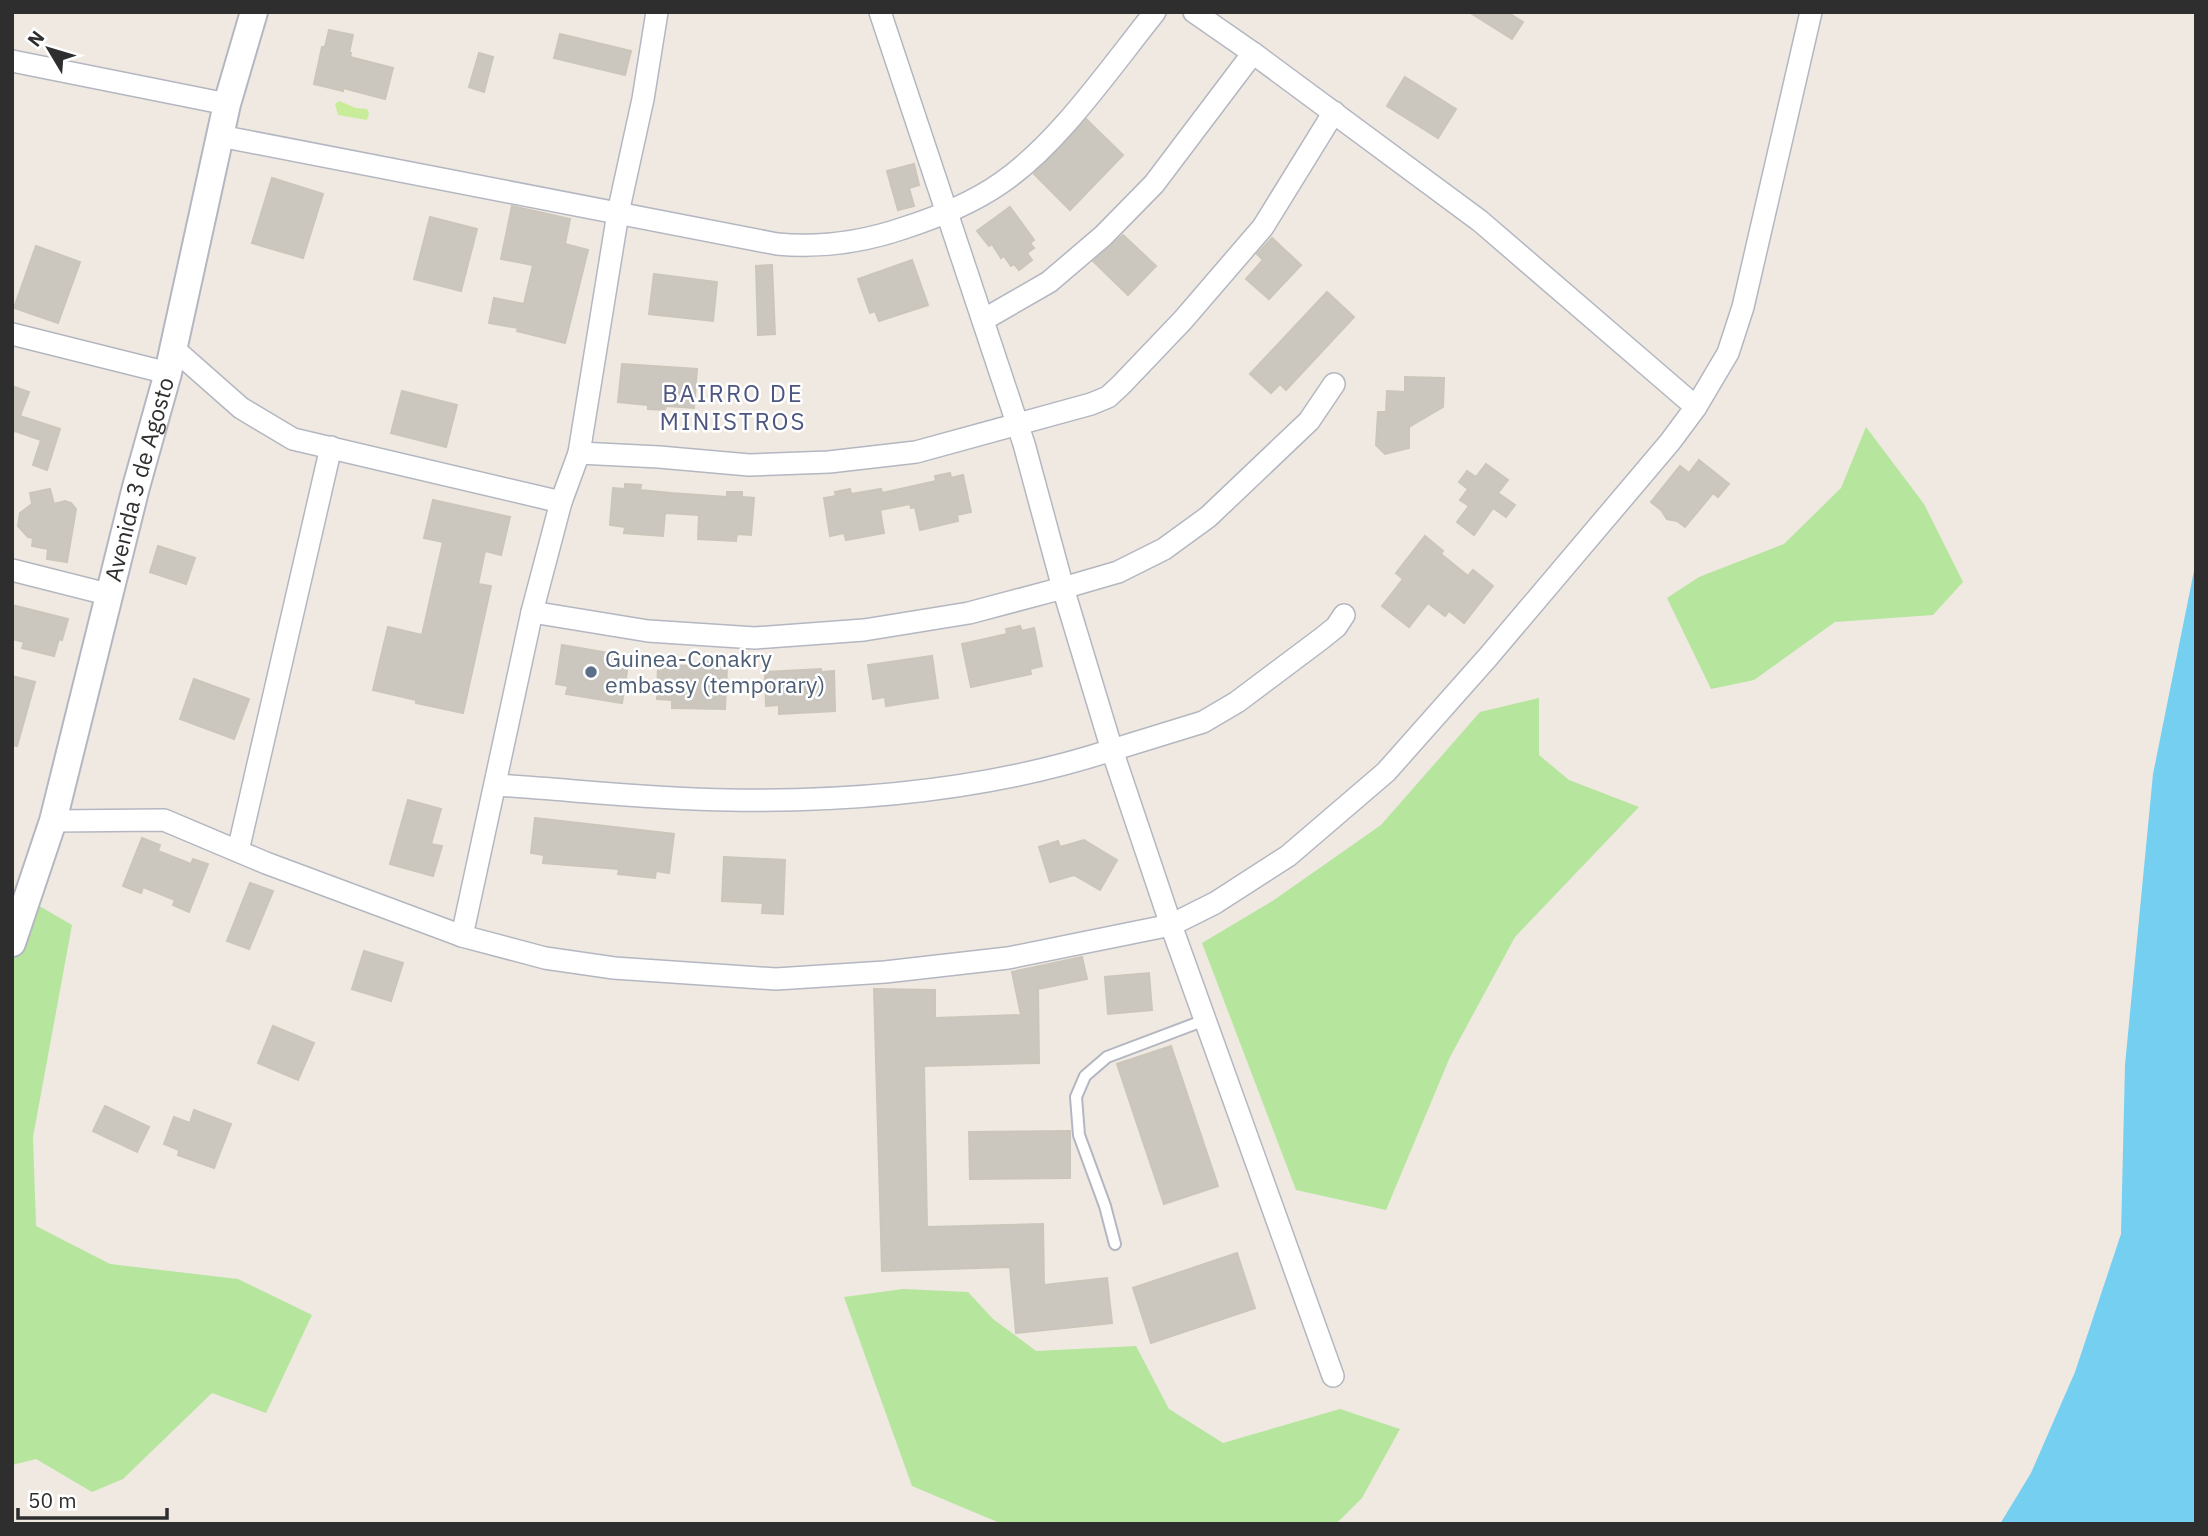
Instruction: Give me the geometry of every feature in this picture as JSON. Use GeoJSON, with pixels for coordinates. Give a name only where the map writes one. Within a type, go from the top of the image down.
{"type":"FeatureCollection","features":[{"type":"Feature","properties":{"kind":"street","name":"Avenida 3 de Agosto"},"geometry":{"type":"LineString","coordinates":[[12,943],[53,821],[170,360],[220,136],[254,12]]}},
{"type":"Feature","properties":{"kind":"street"},"geometry":{"type":"LineString","coordinates":[[462,936],[532,612],[561,502],[579,453],[618,212],[643,99],[657,12]]}},
{"type":"Feature","properties":{"kind":"street"},"geometry":{"type":"LineString","coordinates":[[880,12],[1017,424],[1112,750],[1171,925],[1333,1376]]}},
{"type":"Feature","properties":{"kind":"street"},"geometry":{"type":"LineString","coordinates":[[220,136],[777,244],[805,247],[886,234],[948,214],[1002,183],[1040,150],[1155,12]]}},
{"type":"Feature","properties":{"kind":"street"},"geometry":{"type":"LineString","coordinates":[[1194,12],[1480,221],[1696,407]]}},
{"type":"Feature","properties":{"kind":"street"},"geometry":{"type":"LineString","coordinates":[[53,821],[164,820],[238,852],[462,936],[545,958],[614,968],[776,979],[885,972],[1008,958],[1171,925],[1215,904],[1288,856],[1387,772],[1488,657],[1670,442],[1696,407],[1728,353],[1743,307],[1811,12]]}},
{"type":"Feature","properties":{"kind":"street"},"geometry":{"type":"LineString","coordinates":[[983,320],[1049,282],[1103,236],[1154,184],[1253,53]]}},
{"type":"Feature","properties":{"kind":"street"},"geometry":{"type":"LineString","coordinates":[[12,61],[228,104]]}},
{"type":"Feature","properties":{"kind":"street"},"geometry":{"type":"LineString","coordinates":[[579,453],[749,465],[829,462],[916,452],[1108,397],[1183,320],[1264,227],[1334,112]]}},
{"type":"Feature","properties":{"kind":"street"},"geometry":{"type":"LineString","coordinates":[[12,334],[170,360],[267,425],[293,439],[561,502]]}},
{"type":"Feature","properties":{"kind":"street"},"geometry":{"type":"LineString","coordinates":[[532,612],[648,631],[755,638],[864,630],[970,613],[1063,588],[1118,572],[1153,555],[1208,517],[1309,421],[1335,384]]}},
{"type":"Feature","properties":{"kind":"street"},"geometry":{"type":"LineString","coordinates":[[238,852],[331,447]]}},
{"type":"Feature","properties":{"kind":"street"},"geometry":{"type":"LineString","coordinates":[[12,570],[111,595]]}},
{"type":"Feature","properties":{"kind":"street"},"geometry":{"type":"LineString","coordinates":[[496,785],[727,800],[825,799],[970,785],[1069,763],[1203,722],[1237,702],[1321,639],[1336,627],[1344,615]]}},
{"type":"Feature","properties":{"kind":"lane"},"geometry":{"type":"LineString","coordinates":[[1115,1244],[1105,1206],[1079,1135],[1076,1097],[1086,1076],[1107,1057],[1205,1020]]}},
{"type":"Feature","properties":{"kind":"green space"},"geometry":{"type":"Polygon","coordinates":[[[339,101],[367,109],[367,120],[338,115],[335,104],[339,101]]]}},
{"type":"Feature","properties":{"kind":"green space"},"geometry":{"type":"Polygon","coordinates":[[[1866,427],[1924,504],[1963,582],[1933,615],[1835,622],[1754,680],[1711,689],[1667,598],[1699,577],[1784,544],[1841,488],[1866,427]]]}},
{"type":"Feature","properties":{"kind":"green space"},"geometry":{"type":"Polygon","coordinates":[[[1539,698],[1539,755],[1569,780],[1639,807],[1515,937],[1450,1057],[1386,1210],[1296,1190],[1202,943],[1274,900],[1381,825],[1480,712],[1539,698]]]}},
{"type":"Feature","properties":{"kind":"green space"},"geometry":{"type":"Polygon","coordinates":[[[12,890],[72,925],[33,1137],[36,1226],[110,1264],[238,1279],[312,1315],[266,1413],[212,1393],[123,1479],[92,1492],[36,1459],[12,1465],[12,890]]]}},
{"type":"Feature","properties":{"kind":"green space"},"geometry":{"type":"Polygon","coordinates":[[[903,1289],[968,1292],[993,1319],[1036,1351],[1136,1346],[1169,1409],[1223,1443],[1340,1409],[1400,1429],[1362,1498],[1336,1524],[1002,1524],[912,1486],[844,1297],[903,1289]]]}},
{"type":"Feature","properties":{"kind":"water"},"geometry":{"type":"Polygon","coordinates":[[[2196,561],[2196,1524],[2000,1524],[2031,1473],[2075,1372],[2121,1234],[2125,1065],[2153,774],[2196,561]]]}},
{"type":"Feature","properties":{"kind":"building"},"geometry":{"type":"Polygon","coordinates":[[[1469,12],[1507,12],[1523,22],[1512,39],[1469,12]]]}},
{"type":"Feature","properties":{"kind":"building"},"geometry":{"type":"Polygon","coordinates":[[[329,30],[353,35],[350,57],[393,68],[385,99],[314,84],[322,47],[325,47],[329,30]]]}},
{"type":"Feature","properties":{"kind":"building"},"geometry":{"type":"Polygon","coordinates":[[[560,34],[631,51],[625,75],[554,58],[560,34]]]}},
{"type":"Feature","properties":{"kind":"building"},"geometry":{"type":"Polygon","coordinates":[[[479,53],[493,57],[484,92],[469,87],[479,53]]]}},
{"type":"Feature","properties":{"kind":"building"},"geometry":{"type":"Polygon","coordinates":[[[1405,77],[1456,109],[1438,138],[1387,106],[1405,77]]]}},
{"type":"Feature","properties":{"kind":"building"},"geometry":{"type":"Polygon","coordinates":[[[1086,119],[1123,155],[1070,210],[1034,174],[1086,119]]]}},
{"type":"Feature","properties":{"kind":"building"},"geometry":{"type":"Polygon","coordinates":[[[914,164],[919,185],[909,188],[914,206],[898,210],[887,171],[914,164]]]}},
{"type":"Feature","properties":{"kind":"building"},"geometry":{"type":"Polygon","coordinates":[[[272,178],[323,194],[303,258],[252,243],[272,178]]]}},
{"type":"Feature","properties":{"kind":"building"},"geometry":{"type":"Polygon","coordinates":[[[512,206],[570,219],[565,244],[588,250],[565,343],[517,331],[518,328],[489,323],[494,298],[524,304],[533,265],[501,259],[512,206]]]}},
{"type":"Feature","properties":{"kind":"building"},"geometry":{"type":"Polygon","coordinates":[[[1010,207],[1034,240],[1030,243],[1034,248],[1027,253],[1032,260],[1019,270],[1014,264],[1011,266],[1004,256],[1001,258],[992,244],[989,246],[977,231],[1010,207]]]}},
{"type":"Feature","properties":{"kind":"building"},"geometry":{"type":"Polygon","coordinates":[[[430,217],[477,229],[461,291],[414,279],[430,217]]]}},
{"type":"Feature","properties":{"kind":"building"},"geometry":{"type":"Polygon","coordinates":[[[1123,235],[1156,266],[1128,295],[1093,261],[1123,235]]]}},
{"type":"Feature","properties":{"kind":"building"},"geometry":{"type":"Polygon","coordinates":[[[1272,238],[1301,265],[1269,299],[1246,279],[1263,260],[1257,254],[1272,238]]]}},
{"type":"Feature","properties":{"kind":"building"},"geometry":{"type":"Polygon","coordinates":[[[36,246],[80,262],[58,323],[14,308],[36,246]]]}},
{"type":"Feature","properties":{"kind":"building"},"geometry":{"type":"Polygon","coordinates":[[[912,260],[928,305],[879,321],[875,311],[870,313],[858,279],[912,260]]]}},
{"type":"Feature","properties":{"kind":"building"},"geometry":{"type":"Polygon","coordinates":[[[772,265],[775,334],[758,335],[756,266],[772,265]]]}},
{"type":"Feature","properties":{"kind":"building"},"geometry":{"type":"Polygon","coordinates":[[[654,274],[717,282],[713,321],[649,314],[654,274]]]}},
{"type":"Feature","properties":{"kind":"building"},"geometry":{"type":"Polygon","coordinates":[[[1327,292],[1354,317],[1286,390],[1280,384],[1271,393],[1250,374],[1327,292]]]}},
{"type":"Feature","properties":{"kind":"building"},"geometry":{"type":"Polygon","coordinates":[[[622,364],[697,369],[694,408],[666,406],[665,410],[648,409],[648,405],[618,402],[622,364]]]}},
{"type":"Feature","properties":{"kind":"building"},"geometry":{"type":"Polygon","coordinates":[[[1405,377],[1444,378],[1443,407],[1409,427],[1409,448],[1385,454],[1376,445],[1378,412],[1386,412],[1387,391],[1405,392],[1405,377]]]}},
{"type":"Feature","properties":{"kind":"building"},"geometry":{"type":"Polygon","coordinates":[[[12,386],[29,392],[20,416],[60,429],[47,470],[33,465],[41,440],[15,431],[12,433],[12,386]]]}},
{"type":"Feature","properties":{"kind":"building"},"geometry":{"type":"Polygon","coordinates":[[[402,391],[457,405],[446,447],[391,433],[402,391]]]}},
{"type":"Feature","properties":{"kind":"building"},"geometry":{"type":"Polygon","coordinates":[[[1699,460],[1729,484],[1718,497],[1713,493],[1685,527],[1677,521],[1667,519],[1651,502],[1680,466],[1689,473],[1699,460]]]}},
{"type":"Feature","properties":{"kind":"building"},"geometry":{"type":"Polygon","coordinates":[[[1486,464],[1508,480],[1498,493],[1515,505],[1506,517],[1493,508],[1474,535],[1457,522],[1469,506],[1460,500],[1468,489],[1459,482],[1467,471],[1476,477],[1486,464]]]}},
{"type":"Feature","properties":{"kind":"building"},"geometry":{"type":"Polygon","coordinates":[[[950,473],[951,478],[963,475],[971,512],[957,515],[958,521],[920,530],[915,507],[911,508],[910,504],[880,510],[884,533],[846,540],[844,533],[830,536],[824,498],[836,496],[835,492],[850,489],[851,494],[881,489],[882,493],[936,481],[935,476],[950,473]]]}},
{"type":"Feature","properties":{"kind":"building"},"geometry":{"type":"Polygon","coordinates":[[[625,484],[641,485],[640,490],[727,497],[727,492],[742,492],[742,497],[754,498],[751,535],[737,534],[736,541],[698,539],[699,515],[665,513],[663,536],[624,533],[625,527],[610,525],[613,488],[625,489],[625,484]]]}},
{"type":"Feature","properties":{"kind":"building"},"geometry":{"type":"Polygon","coordinates":[[[50,489],[54,504],[65,501],[76,509],[67,562],[47,559],[48,549],[32,546],[33,538],[28,537],[18,526],[20,513],[32,504],[30,493],[50,489]]]}},
{"type":"Feature","properties":{"kind":"building"},"geometry":{"type":"Polygon","coordinates":[[[433,500],[510,517],[501,555],[485,551],[478,584],[491,586],[463,713],[373,690],[388,627],[422,635],[443,542],[424,538],[433,500]]]}},
{"type":"Feature","properties":{"kind":"building"},"geometry":{"type":"Polygon","coordinates":[[[1425,536],[1443,551],[1441,554],[1468,576],[1473,570],[1493,586],[1464,623],[1449,611],[1445,616],[1428,603],[1409,627],[1382,606],[1403,579],[1396,573],[1425,536]]]}},
{"type":"Feature","properties":{"kind":"building"},"geometry":{"type":"Polygon","coordinates":[[[158,546],[195,558],[186,584],[150,572],[158,546]]]}},
{"type":"Feature","properties":{"kind":"building"},"geometry":{"type":"Polygon","coordinates":[[[12,605],[68,619],[54,656],[22,648],[24,642],[12,639],[12,605]]]}},
{"type":"Feature","properties":{"kind":"building"},"geometry":{"type":"Polygon","coordinates":[[[1020,626],[1022,631],[1034,628],[1042,666],[1030,669],[1031,674],[971,687],[962,644],[1007,634],[1006,629],[1020,626]]]}},
{"type":"Feature","properties":{"kind":"building"},"geometry":{"type":"Polygon","coordinates":[[[562,645],[615,654],[614,663],[628,665],[622,703],[566,694],[568,686],[556,684],[562,645]]]}},
{"type":"Feature","properties":{"kind":"building"},"geometry":{"type":"Polygon","coordinates":[[[932,656],[938,698],[886,706],[885,697],[873,699],[868,665],[932,656]]]}},
{"type":"Feature","properties":{"kind":"building"},"geometry":{"type":"Polygon","coordinates":[[[699,661],[715,662],[714,666],[727,667],[725,709],[672,708],[672,700],[657,699],[658,665],[699,666],[699,661]]]}},
{"type":"Feature","properties":{"kind":"building"},"geometry":{"type":"Polygon","coordinates":[[[821,669],[821,672],[834,671],[835,711],[779,714],[779,705],[766,706],[765,672],[821,669]]]}},
{"type":"Feature","properties":{"kind":"building"},"geometry":{"type":"Polygon","coordinates":[[[12,676],[35,682],[17,746],[12,745],[12,676]]]}},
{"type":"Feature","properties":{"kind":"building"},"geometry":{"type":"Polygon","coordinates":[[[194,679],[249,699],[234,739],[180,719],[194,679]]]}},
{"type":"Feature","properties":{"kind":"building"},"geometry":{"type":"Polygon","coordinates":[[[408,800],[441,809],[431,844],[442,846],[433,876],[390,864],[408,800]]]}},
{"type":"Feature","properties":{"kind":"building"},"geometry":{"type":"Polygon","coordinates":[[[535,818],[674,834],[669,873],[656,871],[655,878],[618,874],[619,869],[543,863],[544,855],[531,853],[535,818]]]}},
{"type":"Feature","properties":{"kind":"building"},"geometry":{"type":"Polygon","coordinates":[[[142,838],[160,845],[158,851],[191,864],[193,859],[208,864],[189,912],[173,905],[175,900],[143,887],[141,893],[123,886],[142,838]]]}},
{"type":"Feature","properties":{"kind":"building"},"geometry":{"type":"Polygon","coordinates":[[[1084,840],[1117,860],[1100,890],[1074,875],[1050,882],[1039,847],[1058,841],[1060,847],[1084,840]]]}},
{"type":"Feature","properties":{"kind":"building"},"geometry":{"type":"Polygon","coordinates":[[[724,857],[785,860],[783,914],[762,913],[763,903],[722,901],[724,857]]]}},
{"type":"Feature","properties":{"kind":"building"},"geometry":{"type":"Polygon","coordinates":[[[250,883],[273,891],[249,949],[227,941],[250,883]]]}},
{"type":"Feature","properties":{"kind":"building"},"geometry":{"type":"Polygon","coordinates":[[[364,951],[403,963],[391,1001],[352,989],[364,951]]]}},
{"type":"Feature","properties":{"kind":"building"},"geometry":{"type":"Polygon","coordinates":[[[1082,957],[1087,979],[1038,989],[1039,1063],[924,1066],[927,1227],[1043,1224],[1044,1285],[1107,1278],[1112,1323],[1016,1333],[1010,1267],[882,1271],[874,989],[935,990],[935,1018],[1021,1015],[1012,972],[1082,957]]]}},
{"type":"Feature","properties":{"kind":"building"},"geometry":{"type":"Polygon","coordinates":[[[1149,973],[1152,1010],[1108,1014],[1105,977],[1149,973]]]}},
{"type":"Feature","properties":{"kind":"building"},"geometry":{"type":"Polygon","coordinates":[[[273,1026],[314,1043],[298,1080],[258,1063],[273,1026]]]}},
{"type":"Feature","properties":{"kind":"building"},"geometry":{"type":"Polygon","coordinates":[[[1171,1046],[1218,1186],[1164,1204],[1117,1064],[1171,1046]]]}},
{"type":"Feature","properties":{"kind":"building"},"geometry":{"type":"Polygon","coordinates":[[[105,1106],[149,1127],[137,1152],[93,1131],[105,1106]]]}},
{"type":"Feature","properties":{"kind":"building"},"geometry":{"type":"Polygon","coordinates":[[[194,1110],[231,1124],[214,1168],[178,1155],[179,1150],[164,1144],[174,1117],[190,1123],[194,1110]]]}},
{"type":"Feature","properties":{"kind":"building"},"geometry":{"type":"Polygon","coordinates":[[[1070,1131],[1070,1178],[970,1179],[969,1132],[1070,1131]]]}},
{"type":"Feature","properties":{"kind":"building"},"geometry":{"type":"Polygon","coordinates":[[[1237,1253],[1255,1308],[1151,1343],[1133,1288],[1237,1253]]]}},
{"type":"Feature","properties":{"kind":"place","name":"Guinea-Conakry embassy (temporary)"},"geometry":{"type":"Point","coordinates":[591,672]}},
{"type":"Feature","properties":{"kind":"district","name":"BAIRRO DE MINISTROS"},"geometry":{"type":"Point","coordinates":[733,408]}}]}
